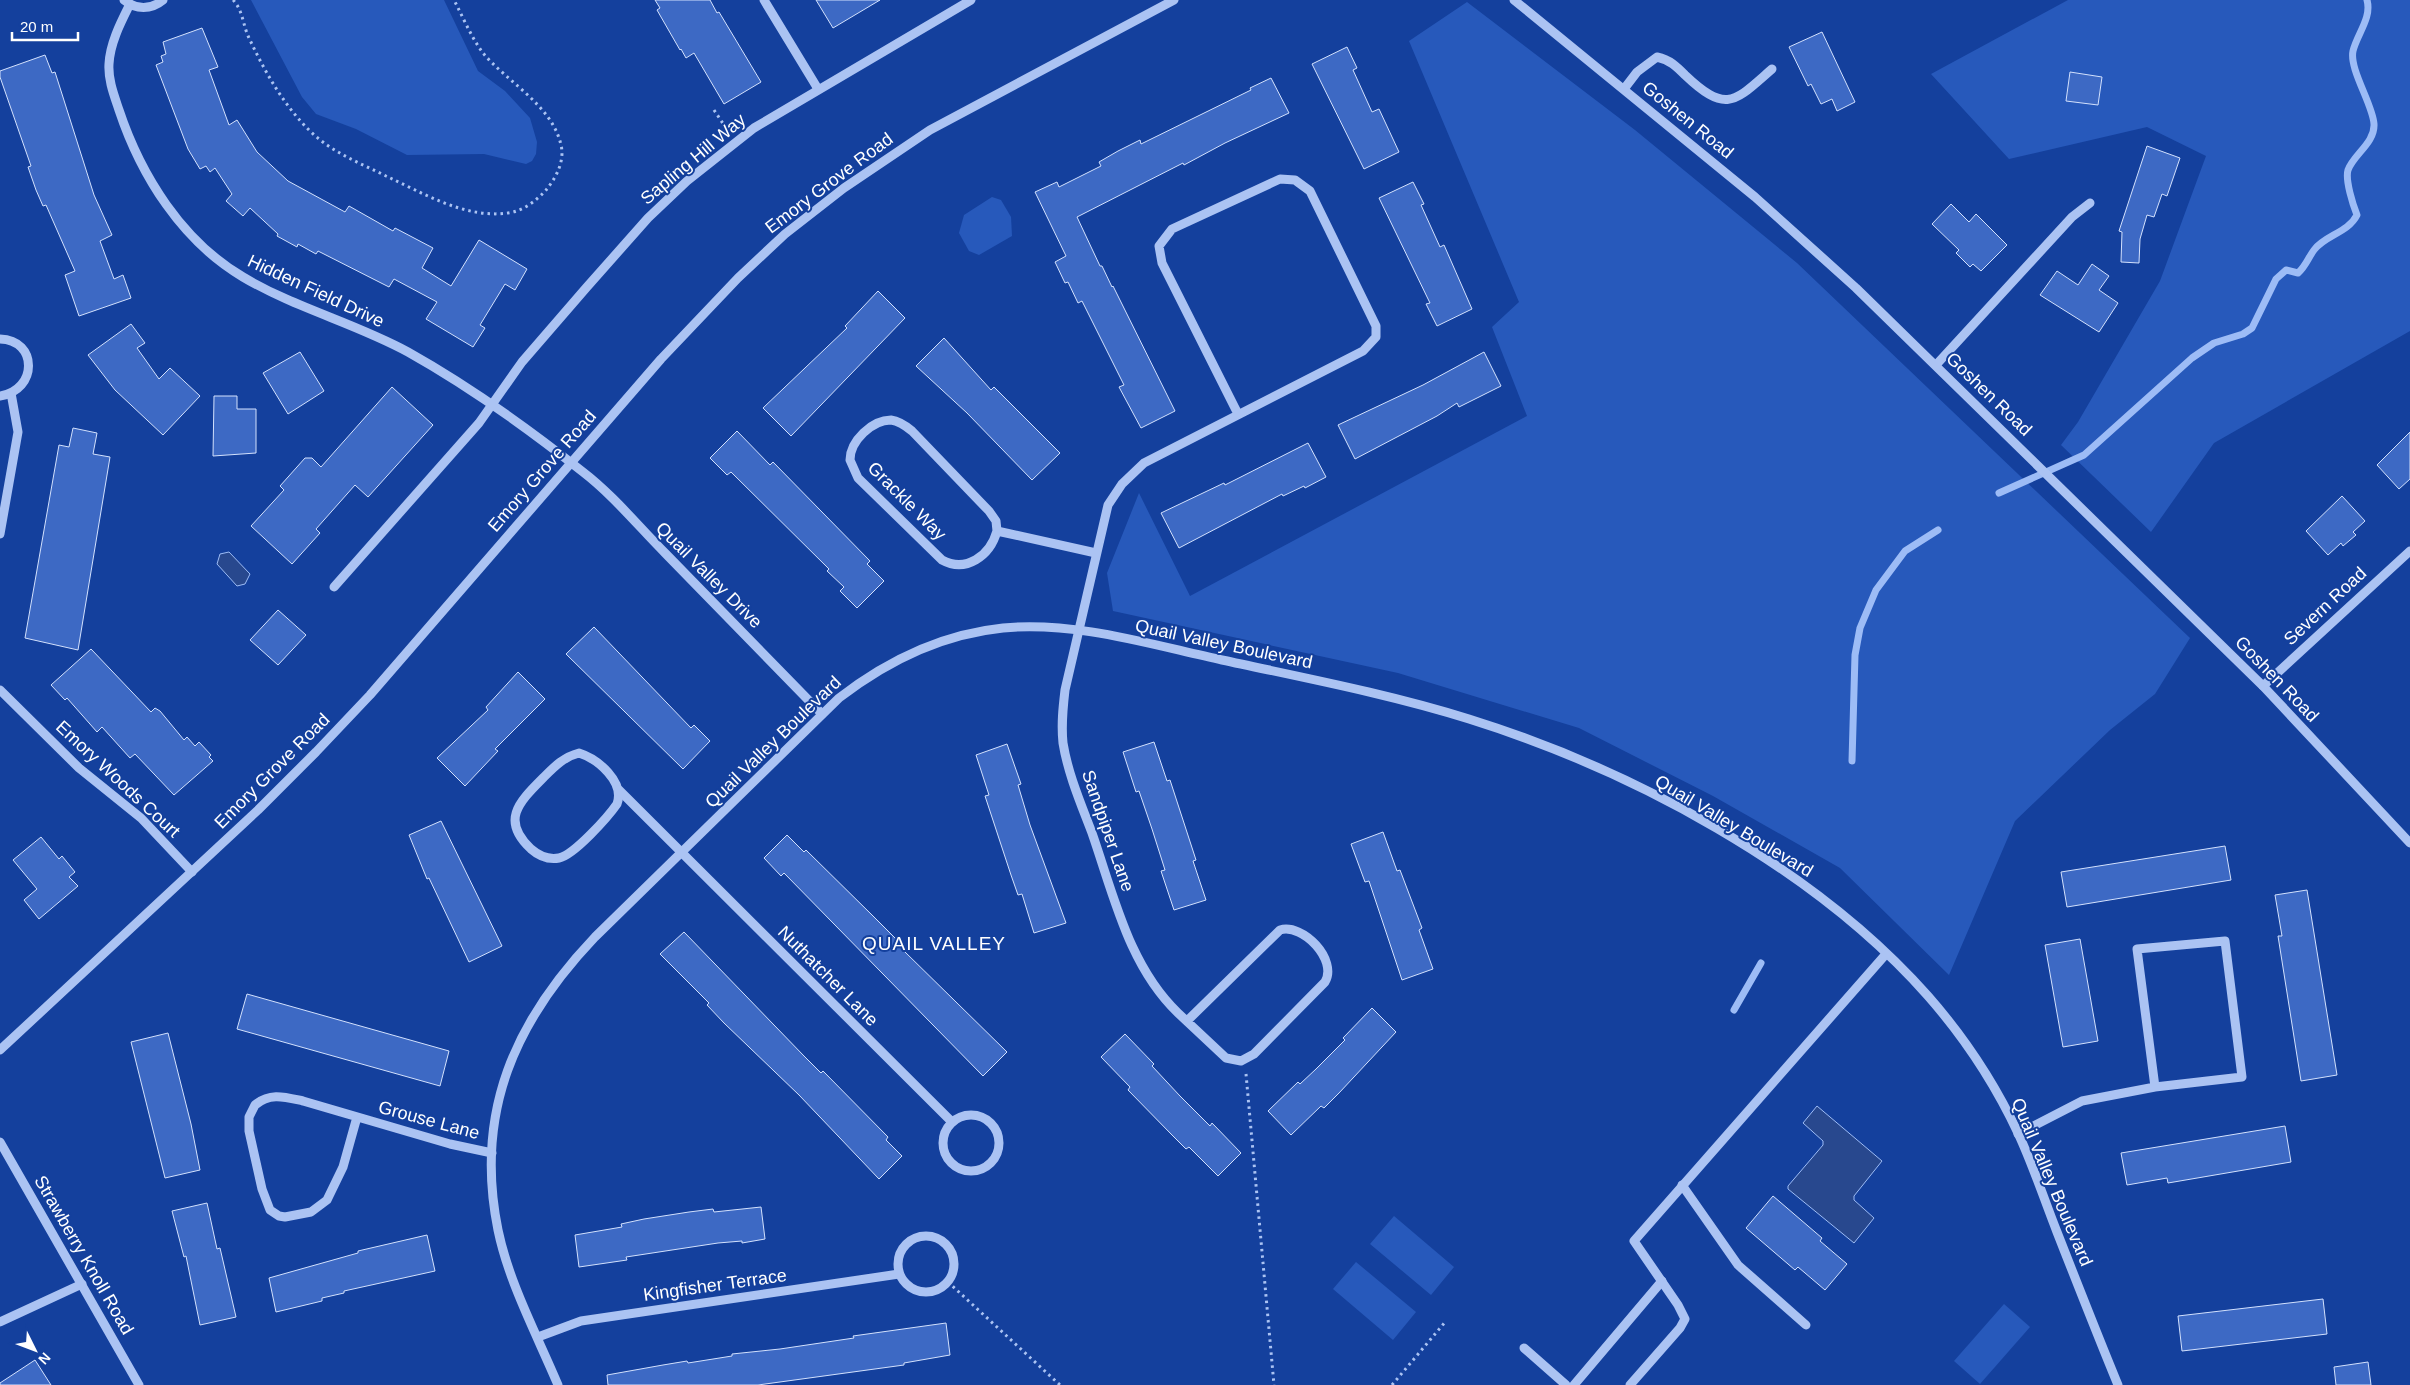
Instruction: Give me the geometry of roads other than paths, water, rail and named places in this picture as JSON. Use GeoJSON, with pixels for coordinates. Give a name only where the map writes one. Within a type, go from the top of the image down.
{"type":"FeatureCollection","features":[{"type":"Feature","properties":{"kind":"street","name":"Hidden Field Drive"},"geometry":{"type":"LineString","coordinates":[[163,0],[152,7],[144,8],[127,2],[111,51],[108,68],[110,82],[129,140],[142,166],[164,201],[189,232],[218,259],[245,278],[394,345],[437,370],[570,462]]}},
{"type":"Feature","properties":{"kind":"street"},"geometry":{"type":"LineString","coordinates":[[764,0],[818,89]]}},
{"type":"Feature","properties":{"kind":"street","name":"Sapling Hill Way"},"geometry":{"type":"LineString","coordinates":[[492,407],[531,352],[648,218],[697,173],[737,140],[818,89],[971,0]]}},
{"type":"Feature","properties":{"kind":"street","name":"Emory Grove Road"},"geometry":{"type":"LineString","coordinates":[[0,1050],[258,810],[343,724],[570,462],[704,313],[761,256],[811,212],[930,130],[1174,0]]}},
{"type":"Feature","properties":{"kind":"street","name":"Goshen Road"},"geometry":{"type":"LineString","coordinates":[[1514,0],[1783,222],[1936,365],[2263,686],[2410,843]]}},
{"type":"Feature","properties":{"kind":"street"},"geometry":{"type":"LineString","coordinates":[[1624,89],[1637,72],[1657,58],[1669,60],[1696,86],[1715,97],[1728,101],[1742,95],[1772,69]]}},
{"type":"Feature","properties":{"kind":"street","name":"Sandpiper Lane"},"geometry":{"type":"LineString","coordinates":[[1187,1022],[1278,932],[1289,929],[1300,933],[1325,956],[1330,968],[1328,978],[1262,1046],[1245,1060],[1237,1061],[1226,1058],[1187,1022],[1158,991],[1134,951],[1067,759],[1062,732],[1062,714],[1065,690],[1108,506],[1130,474],[1152,459],[1363,351],[1376,337],[1376,326],[1319,208],[1307,188],[1291,178],[1280,179],[1187,221],[1169,232],[1160,246],[1162,263],[1238,414]]}},
{"type":"Feature","properties":{"kind":"street"},"geometry":{"type":"LineString","coordinates":[[1936,365],[2072,217],[2090,203]]}},
{"type":"Feature","properties":{"kind":"street"},"geometry":{"type":"LineString","coordinates":[[0,339],[16,343],[28,359],[26,378],[22,386],[11,393],[0,396]]}},
{"type":"Feature","properties":{"kind":"street"},"geometry":{"type":"LineString","coordinates":[[0,534],[18,432],[11,393]]}},
{"type":"Feature","properties":{"kind":"street"},"geometry":{"type":"LineString","coordinates":[[334,587],[492,407]]}},
{"type":"Feature","properties":{"kind":"street","name":"Grackle Way"},"geometry":{"type":"LineString","coordinates":[[892,420],[903,424],[989,511],[996,521],[997,531],[987,552],[970,563],[957,566],[942,560],[852,470],[850,460],[855,444],[878,423],[892,420]]}},
{"type":"Feature","properties":{"kind":"street","name":"Quail Valley Drive"},"geometry":{"type":"LineString","coordinates":[[570,462],[592,479],[822,714]]}},
{"type":"Feature","properties":{"kind":"street"},"geometry":{"type":"LineString","coordinates":[[997,531],[1096,554]]}},
{"type":"Feature","properties":{"kind":"street","name":"Severn Road"},"geometry":{"type":"LineString","coordinates":[[2263,686],[2410,551]]}},
{"type":"Feature","properties":{"kind":"street","name":"Quail Valley Boulevard"},"geometry":{"type":"LineString","coordinates":[[558,1385],[510,1268],[500,1236],[493,1193],[492,1153],[495,1119],[505,1077],[522,1034],[542,1000],[573,961],[822,714],[852,688],[888,665],[925,647],[978,632],[1036,627],[1080,632],[1168,648],[1422,706],[1498,729],[1572,757],[1675,805],[1758,855],[1837,911],[1886,954],[1920,987],[1949,1022],[1985,1074],[2018,1134],[2118,1385]]}},
{"type":"Feature","properties":{"kind":"street","name":"Emory Woods Court"},"geometry":{"type":"LineString","coordinates":[[0,690],[84,773],[141,818],[192,872]]}},
{"type":"Feature","properties":{"kind":"street"},"geometry":{"type":"LineString","coordinates":[[579,753],[590,758],[612,778],[619,790],[619,798],[614,808],[568,855],[559,858],[541,856],[526,844],[517,833],[514,820],[522,800],[555,766],[570,756],[579,753]]}},
{"type":"Feature","properties":{"kind":"street","name":"Nuthatcher Lane"},"geometry":{"type":"LineString","coordinates":[[619,790],[952,1122]]}},
{"type":"Feature","properties":{"kind":"street"},"geometry":{"type":"LineString","coordinates":[[2018,1134],[2082,1101],[2155,1088],[2242,1077],[2225,941],[2137,949],[2155,1088]]}},
{"type":"Feature","properties":{"kind":"street"},"geometry":{"type":"LineString","coordinates":[[1630,1385],[1685,1321],[1683,1312],[1634,1241],[1886,954]]}},
{"type":"Feature","properties":{"kind":"street","name":"Grouse Lane"},"geometry":{"type":"LineString","coordinates":[[357,1117],[339,1178],[322,1205],[310,1212],[285,1217],[278,1216],[270,1210],[262,1189],[250,1131],[249,1117],[255,1105],[265,1098],[280,1096],[357,1117],[450,1144],[492,1153]]}},
{"type":"Feature","properties":{"kind":"street"},"geometry":{"type":"LineString","coordinates":[[974,1115],[980,1116],[992,1124],[998,1135],[999,1148],[992,1162],[986,1167],[971,1172],[955,1168],[949,1162],[942,1147],[942,1138],[952,1122],[961,1117],[974,1115]]}},
{"type":"Feature","properties":{"kind":"street","name":"Strawberry Knoll Road"},"geometry":{"type":"LineString","coordinates":[[0,1142],[140,1385]]}},
{"type":"Feature","properties":{"kind":"street"},"geometry":{"type":"LineString","coordinates":[[1682,1185],[1738,1265],[1806,1326]]}},
{"type":"Feature","properties":{"kind":"street"},"geometry":{"type":"LineString","coordinates":[[929,1235],[947,1244],[954,1256],[954,1268],[948,1282],[934,1291],[918,1291],[904,1282],[899,1274],[898,1259],[905,1244],[916,1237],[929,1235]]}},
{"type":"Feature","properties":{"kind":"street","name":"Kingfisher Terrace"},"geometry":{"type":"LineString","coordinates":[[538,1337],[581,1321],[899,1274]]}},
{"type":"Feature","properties":{"kind":"street"},"geometry":{"type":"LineString","coordinates":[[1574,1385],[1662,1281]]}},
{"type":"Feature","properties":{"kind":"street"},"geometry":{"type":"LineString","coordinates":[[0,1322],[82,1284]]}},
{"type":"Feature","properties":{"kind":"street"},"geometry":{"type":"LineString","coordinates":[[1524,1348],[1566,1385]]}},
{"type":"Feature","properties":{"kind":"waterway"},"geometry":{"type":"LineString","coordinates":[[1999,493],[2084,455],[2192,358],[2214,343],[2243,334],[2252,328],[2276,279],[2286,270],[2298,273],[2319,245],[2353,221],[2357,215],[2348,186],[2347,174],[2351,164],[2368,143],[2374,124],[2373,116],[2354,67],[2353,59],[2353,51],[2366,20],[2367,0]]}},
{"type":"Feature","properties":{"kind":"waterway"},"geometry":{"type":"LineString","coordinates":[[1852,761],[1855,655],[1860,628],[1876,590],[1905,551],[1938,530]]}},
{"type":"Feature","properties":{"kind":"waterway"},"geometry":{"type":"LineString","coordinates":[[1734,1010],[1761,963]]}},
{"type":"Feature","properties":{"kind":"district","name":"QUAIL VALLEY"},"geometry":{"type":"Point","coordinates":[934,943]}}]}
